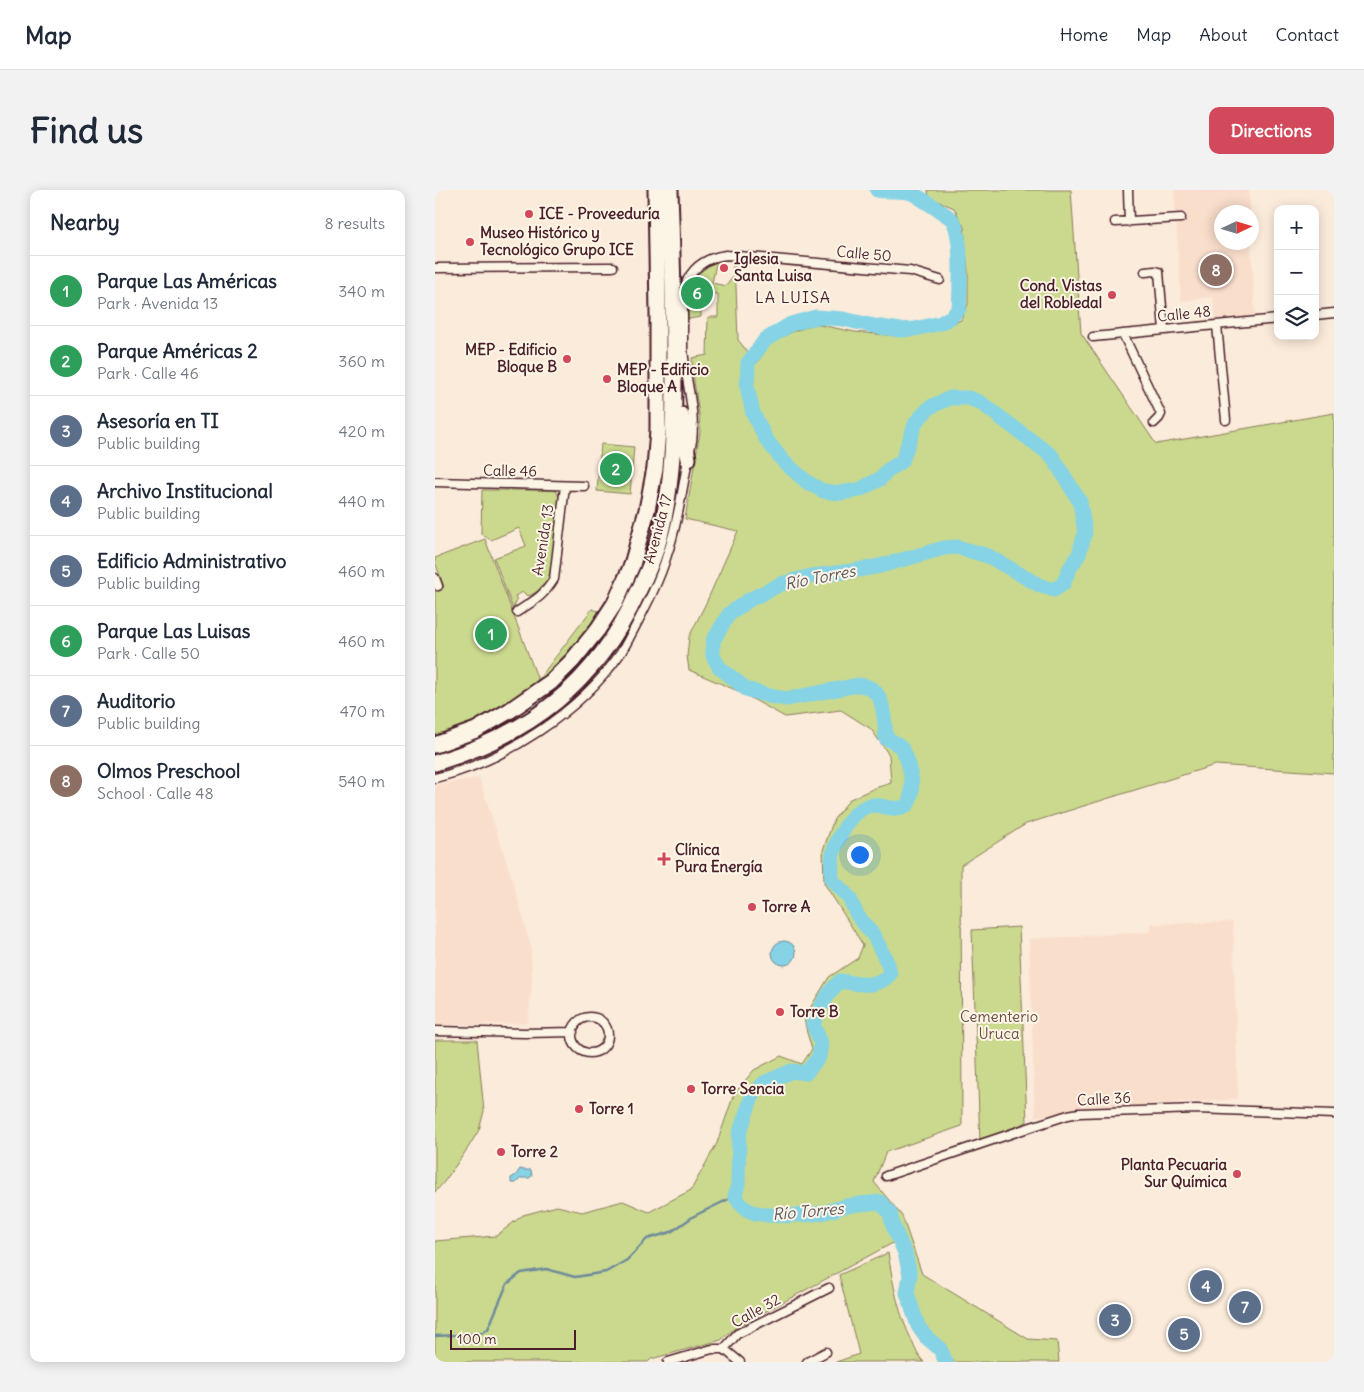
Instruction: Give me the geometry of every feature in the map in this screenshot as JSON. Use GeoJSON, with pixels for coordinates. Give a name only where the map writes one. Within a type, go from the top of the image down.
{"type":"FeatureCollection","features":[{"type":"Feature","properties":{"kind":"highway"},"geometry":{"type":"LineString","coordinates":[[435,745],[484,725],[509,711],[551,682],[598,629],[615,603],[632,565],[647,510],[655,468],[658,430],[659,314],[656,190]]}},
{"type":"Feature","properties":{"kind":"highway"},"geometry":{"type":"LineString","coordinates":[[435,764],[503,737],[537,716],[564,696],[587,673],[615,636],[632,606],[646,574],[660,536],[667,498],[675,412],[670,190]]}},
{"type":"Feature","properties":{"kind":"highway"},"geometry":{"type":"LineString","coordinates":[[674,367],[688,459]]}},
{"type":"Feature","properties":{"kind":"street"},"geometry":{"type":"LineString","coordinates":[[1128,190],[1129,222]]}},
{"type":"Feature","properties":{"kind":"street"},"geometry":{"type":"LineString","coordinates":[[1115,222],[1181,218]]}},
{"type":"Feature","properties":{"kind":"street","name":"Calle 50"},"geometry":{"type":"LineString","coordinates":[[683,293],[696,269],[709,259],[726,255],[910,271],[940,280]]}},
{"type":"Feature","properties":{"kind":"street"},"geometry":{"type":"LineString","coordinates":[[435,268],[613,267]]}},
{"type":"Feature","properties":{"kind":"street"},"geometry":{"type":"LineString","coordinates":[[1145,272],[1155,270],[1159,272],[1164,330]]}},
{"type":"Feature","properties":{"kind":"street","name":"Avenida 17"},"geometry":{"type":"LineString","coordinates":[[435,778],[455,773],[504,752],[557,718],[593,688],[620,654],[641,616],[658,580],[674,534],[693,430],[683,348],[683,293]]}},
{"type":"Feature","properties":{"kind":"street"},"geometry":{"type":"LineString","coordinates":[[1319,315],[1334,313]]}},
{"type":"Feature","properties":{"kind":"street","name":"Calle 48"},"geometry":{"type":"LineString","coordinates":[[1093,336],[1274,319]]}},
{"type":"Feature","properties":{"kind":"street"},"geometry":{"type":"LineString","coordinates":[[1217,324],[1226,420]]}},
{"type":"Feature","properties":{"kind":"street"},"geometry":{"type":"LineString","coordinates":[[1123,334],[1159,408],[1161,414],[1154,423]]}},
{"type":"Feature","properties":{"kind":"street","name":"Calle 46"},"geometry":{"type":"LineString","coordinates":[[435,482],[584,486]]}},
{"type":"Feature","properties":{"kind":"street","name":"Avenida 13"},"geometry":{"type":"LineString","coordinates":[[517,612],[546,591],[554,579],[565,486]]}},
{"type":"Feature","properties":{"kind":"street"},"geometry":{"type":"LineString","coordinates":[[594,1017],[604,1023],[607,1028],[607,1040],[595,1052],[584,1052],[576,1046],[573,1032],[578,1022],[583,1018],[594,1017]]}},
{"type":"Feature","properties":{"kind":"street"},"geometry":{"type":"LineString","coordinates":[[435,1031],[573,1032]]}},
{"type":"Feature","properties":{"kind":"street","name":"Calle 36"},"geometry":{"type":"LineString","coordinates":[[887,1176],[1031,1127],[1079,1113],[1197,1108],[1334,1114]]}},
{"type":"Feature","properties":{"kind":"street","name":"Calle 32"},"geometry":{"type":"LineString","coordinates":[[668,1362],[712,1350],[724,1349],[737,1334],[829,1288]]}},
{"type":"Feature","properties":{"kind":"street"},"geometry":{"type":"LineString","coordinates":[[724,1349],[740,1362]]}},
{"type":"Feature","properties":{"kind":"street"},"geometry":{"type":"LineString","coordinates":[[807,1362],[826,1352]]}},
{"type":"Feature","properties":{"kind":"shaded area"},"geometry":{"type":"Polygon","coordinates":[[[1174,190],[1249,190],[1250,205],[1214,205],[1214,250],[1251,250],[1255,316],[1216,320],[1213,297],[1181,301],[1174,190]]]}},
{"type":"Feature","properties":{"kind":"shaded area"},"geometry":{"type":"Polygon","coordinates":[[[479,778],[514,885],[531,948],[532,981],[528,1023],[435,1025],[435,785],[479,778]]]}},
{"type":"Feature","properties":{"kind":"shaded area"},"geometry":{"type":"Polygon","coordinates":[[[1233,922],[1238,1099],[1062,1112],[1035,1117],[1029,939],[1151,932],[1151,924],[1233,922]]]}},
{"type":"Feature","properties":{"kind":"green space"},"geometry":{"type":"Polygon","coordinates":[[[928,190],[1071,190],[1081,333],[1156,444],[1334,413],[1334,773],[1215,765],[1026,824],[961,865],[962,1126],[886,1152],[874,1182],[902,1216],[922,1274],[1028,1339],[1057,1341],[1059,1362],[954,1362],[922,1324],[913,1293],[914,1275],[902,1238],[735,1328],[721,1340],[651,1359],[648,1362],[435,1362],[435,1241],[496,1236],[523,1215],[557,1206],[582,1212],[623,1201],[649,1212],[691,1190],[717,1143],[734,1094],[754,1070],[781,1056],[802,1064],[812,1049],[804,1018],[829,977],[858,958],[863,945],[824,883],[823,850],[834,819],[850,799],[891,783],[889,755],[871,729],[841,710],[785,717],[738,691],[689,670],[687,656],[689,637],[738,531],[685,519],[700,432],[692,358],[707,355],[708,317],[718,317],[718,294],[701,293],[701,317],[688,319],[689,293],[692,282],[697,275],[717,259],[735,259],[738,340],[757,363],[770,344],[792,332],[815,324],[855,332],[897,336],[934,331],[961,320],[968,304],[968,272],[964,227],[954,208],[929,197],[928,190]],[[717,259],[712,283],[726,286],[735,274],[731,261],[717,259]]]}},
{"type":"Feature","properties":{"kind":"green space"},"geometry":{"type":"Polygon","coordinates":[[[601,444],[634,447],[630,494],[597,491],[601,444]]]}},
{"type":"Feature","properties":{"kind":"green space"},"geometry":{"type":"Polygon","coordinates":[[[482,490],[554,490],[559,496],[552,564],[548,579],[538,591],[531,595],[527,596],[523,592],[515,596],[517,600],[513,609],[494,558],[526,546],[519,528],[491,540],[481,534],[482,490]]]}},
{"type":"Feature","properties":{"kind":"green space"},"geometry":{"type":"Polygon","coordinates":[[[485,539],[538,680],[592,609],[604,613],[579,646],[541,683],[485,718],[451,732],[435,736],[435,590],[444,587],[435,558],[485,539]]]}},
{"type":"Feature","properties":{"kind":"green space","name":"Cementerio Uruca"},"geometry":{"type":"Polygon","coordinates":[[[1019,927],[1027,1122],[980,1141],[972,930],[1019,927]]]}},
{"type":"Feature","properties":{"kind":"green space"},"geometry":{"type":"Polygon","coordinates":[[[435,1040],[477,1040],[484,1111],[479,1130],[444,1182],[435,1192],[435,1040]]]}},
{"type":"Feature","properties":{"kind":"green space"},"geometry":{"type":"Polygon","coordinates":[[[888,1253],[894,1287],[903,1320],[916,1350],[924,1362],[836,1362],[859,1354],[839,1275],[888,1253]]]}},
{"type":"Feature","properties":{"kind":"water"},"geometry":{"type":"Polygon","coordinates":[[[784,941],[793,944],[796,953],[793,962],[784,965],[775,962],[772,953],[775,944],[784,941]]]}},
{"type":"Feature","properties":{"kind":"water"},"geometry":{"type":"Polygon","coordinates":[[[520,1169],[531,1170],[532,1176],[521,1178],[516,1183],[511,1183],[511,1178],[520,1169]]]}},
{"type":"Feature","properties":{"kind":"waterway","name":"Río Torres"},"geometry":{"type":"LineString","coordinates":[[877,190],[912,193],[953,221],[960,251],[959,309],[941,323],[915,329],[900,330],[843,319],[816,317],[791,324],[765,340],[748,363],[747,386],[753,413],[766,439],[783,461],[807,482],[823,491],[840,493],[859,490],[880,479],[888,470],[902,461],[916,422],[930,407],[950,398],[969,398],[981,403],[1052,456],[1080,502],[1085,533],[1079,554],[1063,584],[1054,590],[1039,585],[988,556],[957,547],[944,548],[880,566],[811,576],[781,584],[749,600],[729,614],[713,641],[713,656],[719,667],[746,689],[787,699],[858,685],[874,691],[882,704],[886,738],[902,749],[908,761],[912,788],[911,796],[904,807],[893,808],[873,805],[858,812],[845,827],[833,853],[832,880],[849,897],[857,915],[874,936],[888,964],[890,974],[885,979],[873,984],[840,981],[821,1007],[813,1024],[821,1043],[819,1057],[806,1073],[792,1071],[764,1083],[752,1096],[739,1135],[738,1184],[735,1196],[742,1206],[748,1210],[754,1213],[773,1215],[813,1214],[846,1206],[880,1202],[890,1213],[893,1226],[905,1253],[910,1275],[907,1293],[918,1326],[925,1336],[940,1349],[946,1362]]}},
{"type":"Feature","properties":{"kind":"waterway"},"geometry":{"type":"LineString","coordinates":[[435,1336],[479,1334],[488,1329],[507,1284],[521,1273],[546,1269],[575,1277],[606,1272],[627,1260],[647,1239],[671,1232],[694,1216],[735,1196]]}},
{"type":"Feature","properties":{"kind":"place","name":"ICE - Proveeduría"},"geometry":{"type":"Point","coordinates":[529,214]}},
{"type":"Feature","properties":{"kind":"place","name":"Museo Histórico y Tecnológico Grupo ICE"},"geometry":{"type":"Point","coordinates":[470,242]}},
{"type":"Feature","properties":{"kind":"place","name":"Iglesia Santa Luisa"},"geometry":{"type":"Point","coordinates":[724,268]}},
{"type":"Feature","properties":{"kind":"place","name":"Olmos Preschool"},"geometry":{"type":"Point","coordinates":[1216,270]}},
{"type":"Feature","properties":{"kind":"place","name":"Parque Las Luisas"},"geometry":{"type":"Point","coordinates":[697,293]}},
{"type":"Feature","properties":{"kind":"place","name":"Cond. Vistas del Robledal"},"geometry":{"type":"Point","coordinates":[1112,295]}},
{"type":"Feature","properties":{"kind":"place","name":"MEP - Edificio Bloque B"},"geometry":{"type":"Point","coordinates":[567,359]}},
{"type":"Feature","properties":{"kind":"place","name":"MEP - Edificio Bloque A"},"geometry":{"type":"Point","coordinates":[607,379]}},
{"type":"Feature","properties":{"kind":"place","name":"Parque Américas 2"},"geometry":{"type":"Point","coordinates":[616,469]}},
{"type":"Feature","properties":{"kind":"place","name":"Parque Las Américas"},"geometry":{"type":"Point","coordinates":[491,634]}},
{"type":"Feature","properties":{"kind":"place","name":"Clínica Pura Energía"},"geometry":{"type":"Point","coordinates":[664,859]}},
{"type":"Feature","properties":{"kind":"place","name":"Torre A"},"geometry":{"type":"Point","coordinates":[752,907]}},
{"type":"Feature","properties":{"kind":"place","name":"Torre B"},"geometry":{"type":"Point","coordinates":[780,1012]}},
{"type":"Feature","properties":{"kind":"place","name":"Torre Sencia"},"geometry":{"type":"Point","coordinates":[691,1089]}},
{"type":"Feature","properties":{"kind":"place","name":"Torre 1"},"geometry":{"type":"Point","coordinates":[579,1109]}},
{"type":"Feature","properties":{"kind":"place","name":"Torre 2"},"geometry":{"type":"Point","coordinates":[501,1152]}},
{"type":"Feature","properties":{"kind":"place","name":"Planta Pecuaria Sur Química"},"geometry":{"type":"Point","coordinates":[1237,1174]}},
{"type":"Feature","properties":{"kind":"place","name":"Archivo Institucional"},"geometry":{"type":"Point","coordinates":[1206,1286]}},
{"type":"Feature","properties":{"kind":"place","name":"Auditorio"},"geometry":{"type":"Point","coordinates":[1245,1307]}},
{"type":"Feature","properties":{"kind":"place","name":"Asesoría en TI"},"geometry":{"type":"Point","coordinates":[1115,1320]}},
{"type":"Feature","properties":{"kind":"place","name":"Edificio Administrativo"},"geometry":{"type":"Point","coordinates":[1184,1334]}},
{"type":"Feature","properties":{"kind":"district","name":"LA LUISA"},"geometry":{"type":"Point","coordinates":[793,297]}}]}
